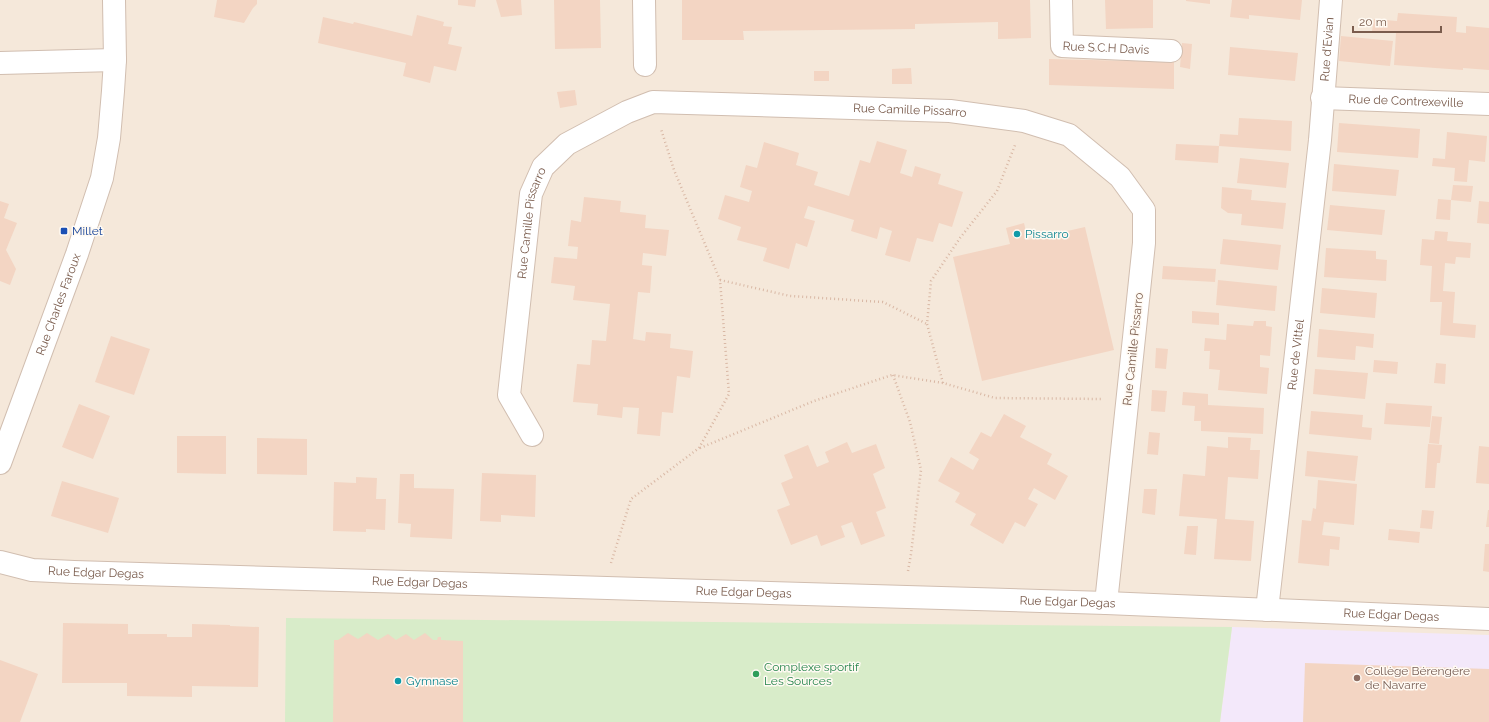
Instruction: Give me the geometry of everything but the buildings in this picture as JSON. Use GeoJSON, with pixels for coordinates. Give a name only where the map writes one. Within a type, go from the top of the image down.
{"type":"FeatureCollection","features":[{"type":"Feature","properties":{"kind":"street","name":"Rue Charles Faroux"},"geometry":{"type":"LineString","coordinates":[[0,463],[77,254],[102,178],[110,138],[115,60],[114,0]]}},
{"type":"Feature","properties":{"kind":"street"},"geometry":{"type":"LineString","coordinates":[[644,0],[645,65]]}},
{"type":"Feature","properties":{"kind":"street","name":"Rue S.C.H Davis"},"geometry":{"type":"LineString","coordinates":[[1061,0],[1062,46],[1171,51]]}},
{"type":"Feature","properties":{"kind":"street","name":"Rue d'Evian"},"geometry":{"type":"LineString","coordinates":[[1322,98],[1331,0]]}},
{"type":"Feature","properties":{"kind":"street"},"geometry":{"type":"LineString","coordinates":[[0,63],[115,60]]}},
{"type":"Feature","properties":{"kind":"street","name":"Rue de Contrexeville"},"geometry":{"type":"LineString","coordinates":[[1322,98],[1489,104]]}},
{"type":"Feature","properties":{"kind":"street","name":"Rue de Vittel"},"geometry":{"type":"LineString","coordinates":[[1267,610],[1320,140],[1322,98]]}},
{"type":"Feature","properties":{"kind":"street","name":"Rue Camille Pissarro"},"geometry":{"type":"LineString","coordinates":[[532,435],[509,395],[531,194],[543,167],[567,144],[627,112],[653,102],[950,111],[1024,121],[1069,135],[1120,177],[1144,210],[1144,243],[1106,603]]}},
{"type":"Feature","properties":{"kind":"street","name":"Rue Edgar Degas"},"geometry":{"type":"LineString","coordinates":[[0,562],[32,570],[74,572],[1106,603],[1489,619]]}},
{"type":"Feature","properties":{"kind":"path"},"geometry":{"type":"LineString","coordinates":[[653,102],[674,170],[720,280],[729,394],[699,448]]}},
{"type":"Feature","properties":{"kind":"path"},"geometry":{"type":"LineString","coordinates":[[944,383],[927,324],[931,281],[960,238],[998,191],[1024,121]]}},
{"type":"Feature","properties":{"kind":"path"},"geometry":{"type":"LineString","coordinates":[[720,280],[790,296],[883,302],[927,324]]}},
{"type":"Feature","properties":{"kind":"path"},"geometry":{"type":"LineString","coordinates":[[602,588],[631,499],[699,448],[814,401],[892,375],[944,383],[995,398],[1128,400]]}},
{"type":"Feature","properties":{"kind":"path"},"geometry":{"type":"LineString","coordinates":[[892,375],[910,422],[921,470],[911,554],[903,597]]}},
{"type":"Feature","properties":{"kind":"shaded area"},"geometry":{"type":"Polygon","coordinates":[[[0,0],[1489,0],[1489,722],[0,722],[0,0]]]}},
{"type":"Feature","properties":{"kind":"shaded area","name":"Collège Bérengère de Navarre"},"geometry":{"type":"Polygon","coordinates":[[[1232,627],[1489,635],[1489,722],[1220,722],[1232,627]]]}},
{"type":"Feature","properties":{"kind":"green space","name":"Complexe sportif Les Sources"},"geometry":{"type":"Polygon","coordinates":[[[286,618],[1232,627],[1220,722],[285,722],[286,618]]]}},
{"type":"Feature","properties":{"kind":"place","name":"Millet"},"geometry":{"type":"Point","coordinates":[64,231]}},
{"type":"Feature","properties":{"kind":"place","name":"Pissarro"},"geometry":{"type":"Point","coordinates":[1017,234]}},
{"type":"Feature","properties":{"kind":"place","name":"Complexe sportif Les Sources"},"geometry":{"type":"Point","coordinates":[756,674]}},
{"type":"Feature","properties":{"kind":"place","name":"Collège Bérengère de Navarre"},"geometry":{"type":"Point","coordinates":[1357,678]}},
{"type":"Feature","properties":{"kind":"place","name":"Gymnase"},"geometry":{"type":"Point","coordinates":[398,681]}}]}
